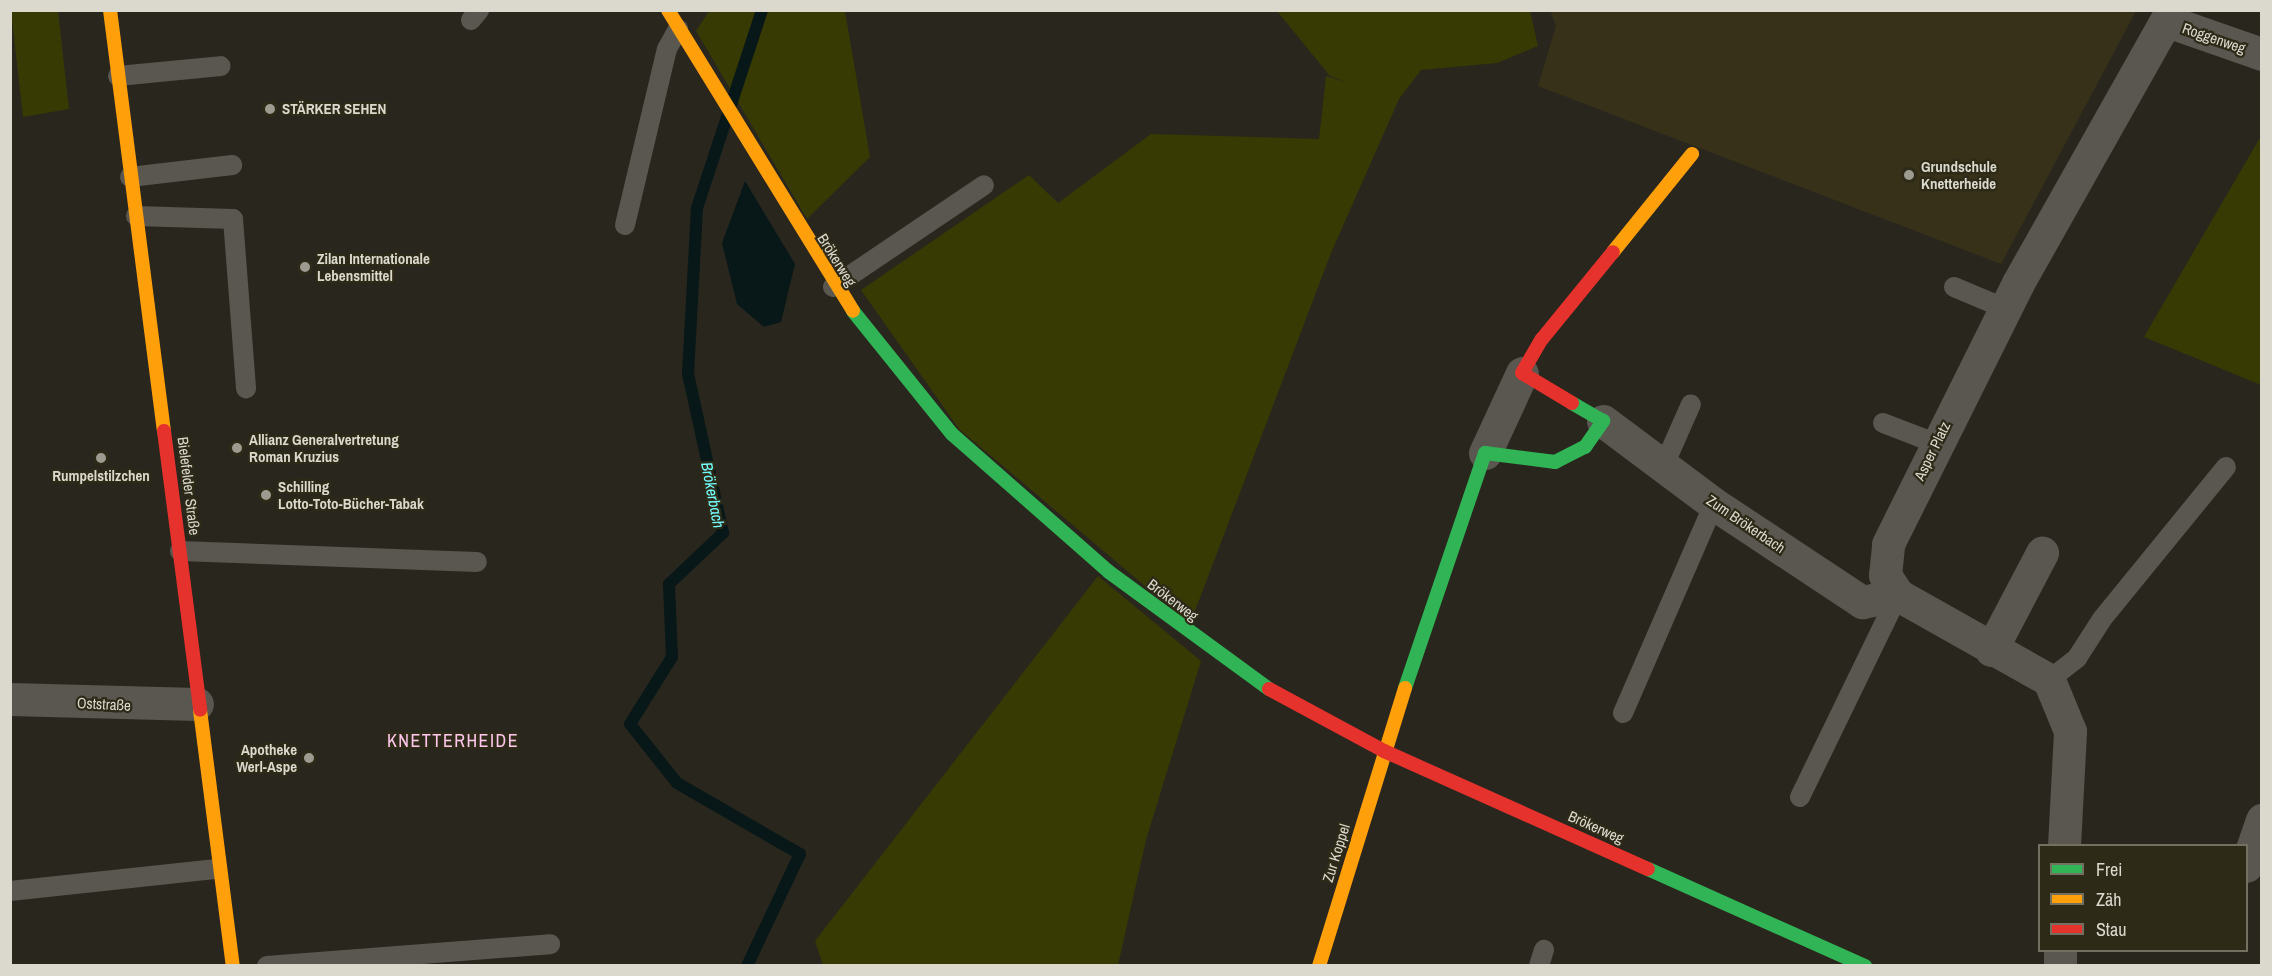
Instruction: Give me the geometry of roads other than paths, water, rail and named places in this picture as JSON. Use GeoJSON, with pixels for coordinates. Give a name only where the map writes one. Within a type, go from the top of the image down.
{"type":"FeatureCollection","features":[{"type":"Feature","properties":{"kind":"street","name":"Bielefelder Straße"},"geometry":{"type":"LineString","coordinates":[[110,10],[180,551],[217,869],[233,966]]}},
{"type":"Feature","properties":{"kind":"street","name":"Brökerweg"},"geometry":{"type":"LineString","coordinates":[[668,10],[833,287],[952,434],[1109,572],[1282,699],[1384,751],[1865,966]]}},
{"type":"Feature","properties":{"kind":"street","name":"Roggenweg"},"geometry":{"type":"LineString","coordinates":[[2170,16],[2262,54]]}},
{"type":"Feature","properties":{"kind":"street","name":"Asper Platz"},"geometry":{"type":"LineString","coordinates":[[1898,595],[1885,575],[1888,544],[1935,443],[2006,309],[2170,16]]}},
{"type":"Feature","properties":{"kind":"street"},"geometry":{"type":"LineString","coordinates":[[1384,751],[1485,453],[1522,373],[1542,339],[1692,154]]}},
{"type":"Feature","properties":{"kind":"street","name":"Zum Brökerbach"},"geometry":{"type":"LineString","coordinates":[[1522,373],[1603,421],[1665,464],[1714,504],[1862,602],[1898,595]]}},
{"type":"Feature","properties":{"kind":"street"},"geometry":{"type":"LineString","coordinates":[[1485,453],[1555,462],[1585,447],[1603,421]]}},
{"type":"Feature","properties":{"kind":"street"},"geometry":{"type":"LineString","coordinates":[[1991,650],[2042,553]]}},
{"type":"Feature","properties":{"kind":"street"},"geometry":{"type":"LineString","coordinates":[[1898,595],[1991,650],[2049,680],[2070,731],[2064,844]]}},
{"type":"Feature","properties":{"kind":"street","name":"Oststraße"},"geometry":{"type":"LineString","coordinates":[[10,699],[197,704]]}},
{"type":"Feature","properties":{"kind":"street","name":"Zur Koppel"},"geometry":{"type":"LineString","coordinates":[[1319,966],[1384,751]]}},
{"type":"Feature","properties":{"kind":"street"},"geometry":{"type":"LineString","coordinates":[[2248,863],[2262,820]]}},
{"type":"Feature","properties":{"kind":"lane"},"geometry":{"type":"LineString","coordinates":[[624,225],[667,49],[678,29]]}},
{"type":"Feature","properties":{"kind":"lane"},"geometry":{"type":"LineString","coordinates":[[118,76],[221,66]]}},
{"type":"Feature","properties":{"kind":"lane"},"geometry":{"type":"LineString","coordinates":[[130,177],[232,165]]}},
{"type":"Feature","properties":{"kind":"lane"},"geometry":{"type":"LineString","coordinates":[[833,287],[984,185]]}},
{"type":"Feature","properties":{"kind":"lane"},"geometry":{"type":"LineString","coordinates":[[136,216],[233,219],[246,389]]}},
{"type":"Feature","properties":{"kind":"lane"},"geometry":{"type":"LineString","coordinates":[[1954,288],[2006,309]]}},
{"type":"Feature","properties":{"kind":"lane"},"geometry":{"type":"LineString","coordinates":[[1665,464],[1691,404]]}},
{"type":"Feature","properties":{"kind":"lane"},"geometry":{"type":"LineString","coordinates":[[1883,423],[1935,443]]}},
{"type":"Feature","properties":{"kind":"lane"},"geometry":{"type":"LineString","coordinates":[[2049,680],[2077,658],[2102,619],[2226,467]]}},
{"type":"Feature","properties":{"kind":"lane"},"geometry":{"type":"LineString","coordinates":[[1623,713],[1714,504]]}},
{"type":"Feature","properties":{"kind":"lane"},"geometry":{"type":"LineString","coordinates":[[180,551],[477,562]]}},
{"type":"Feature","properties":{"kind":"lane"},"geometry":{"type":"LineString","coordinates":[[1800,797],[1898,595]]}},
{"type":"Feature","properties":{"kind":"lane"},"geometry":{"type":"LineString","coordinates":[[10,891],[217,869]]}},
{"type":"Feature","properties":{"kind":"lane"},"geometry":{"type":"LineString","coordinates":[[267,966],[550,944]]}},
{"type":"Feature","properties":{"kind":"waterway","name":"Brökerbach"},"geometry":{"type":"LineString","coordinates":[[747,966],[800,854],[677,783],[630,724],[672,657],[669,584],[723,533],[688,374],[697,208],[762,10]]}},
{"type":"Feature","properties":{"kind":"place","name":"STÄRKER SEHEN"},"geometry":{"type":"Point","coordinates":[270,109]}},
{"type":"Feature","properties":{"kind":"place","name":"Grundschule Knetterheide"},"geometry":{"type":"Point","coordinates":[1909,175]}},
{"type":"Feature","properties":{"kind":"place","name":"Zilan Internationale Lebensmittel"},"geometry":{"type":"Point","coordinates":[305,267]}},
{"type":"Feature","properties":{"kind":"place","name":"Allianz Generalvertretung Roman Kruzius"},"geometry":{"type":"Point","coordinates":[237,448]}},
{"type":"Feature","properties":{"kind":"place","name":"Rumpelstilzchen"},"geometry":{"type":"Point","coordinates":[101,458]}},
{"type":"Feature","properties":{"kind":"place","name":"Schilling Lotto-Toto-Bücher-Tabak"},"geometry":{"type":"Point","coordinates":[266,495]}},
{"type":"Feature","properties":{"kind":"place","name":"Apotheke Werl-Aspe"},"geometry":{"type":"Point","coordinates":[309,758]}},
{"type":"Feature","properties":{"kind":"district","name":"KNETTERHEIDE"},"geometry":{"type":"Point","coordinates":[453,741]}}]}
